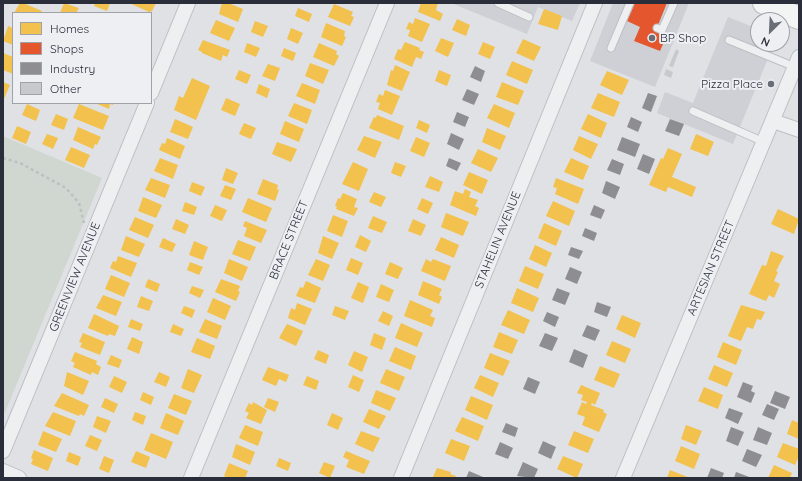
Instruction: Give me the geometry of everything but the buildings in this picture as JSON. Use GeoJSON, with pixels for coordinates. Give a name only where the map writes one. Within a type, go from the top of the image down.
{"type":"FeatureCollection","features":[{"type":"Feature","properties":{"kind":"main road"},"geometry":{"type":"LineString","coordinates":[[764,3],[799,18]]}},
{"type":"Feature","properties":{"kind":"street"},"geometry":{"type":"LineString","coordinates":[[152,91],[188,3]]}},
{"type":"Feature","properties":{"kind":"street","name":"BRACE STREET"},"geometry":{"type":"LineString","coordinates":[[190,478],[387,3]]}},
{"type":"Feature","properties":{"kind":"street","name":"STAHELIN AVENUE"},"geometry":{"type":"LineString","coordinates":[[401,478],[595,3]]}},
{"type":"Feature","properties":{"kind":"street","name":"ARTESIAN STREET"},"geometry":{"type":"LineString","coordinates":[[623,478],[797,62]]}},
{"type":"Feature","properties":{"kind":"street","name":"GREENVIEW AVENUE"},"geometry":{"type":"LineString","coordinates":[[3,451],[147,104]]}},
{"type":"Feature","properties":{"kind":"street"},"geometry":{"type":"LineString","coordinates":[[773,121],[799,130]]}},
{"type":"Feature","properties":{"kind":"street"},"geometry":{"type":"LineString","coordinates":[[3,471],[19,478]]}},
{"type":"Feature","properties":{"kind":"lane"},"geometry":{"type":"LineString","coordinates":[[498,3],[529,17]]}},
{"type":"Feature","properties":{"kind":"lane"},"geometry":{"type":"LineString","coordinates":[[611,48],[628,15],[630,3]]}},
{"type":"Feature","properties":{"kind":"lane"},"geometry":{"type":"LineString","coordinates":[[657,28],[662,30],[666,13],[674,3]]}},
{"type":"Feature","properties":{"kind":"lane"},"geometry":{"type":"LineString","coordinates":[[729,40],[797,62]]}},
{"type":"Feature","properties":{"kind":"lane"},"geometry":{"type":"LineString","coordinates":[[693,111],[764,142]]}},
{"type":"Feature","properties":{"kind":"path"},"geometry":{"type":"LineString","coordinates":[[3,158],[20,164],[66,188],[78,203],[84,226]]}},
{"type":"Feature","properties":{"kind":"shaded area"},"geometry":{"type":"Polygon","coordinates":[[[451,3],[580,3],[572,21],[538,7],[527,34],[451,3]]]}},
{"type":"Feature","properties":{"kind":"shaded area"},"geometry":{"type":"Polygon","coordinates":[[[613,3],[689,3],[655,87],[590,61],[613,3]]]}},
{"type":"Feature","properties":{"kind":"shaded area"},"geometry":{"type":"Polygon","coordinates":[[[728,17],[750,26],[750,52],[771,52],[733,144],[657,113],[665,92],[693,103],[728,17]]]}},
{"type":"Feature","properties":{"kind":"shaded area"},"geometry":{"type":"Polygon","coordinates":[[[3,136],[102,178],[3,417],[3,136]]]}},
{"type":"Feature","properties":{"kind":"place","name":"BP Shop"},"geometry":{"type":"Point","coordinates":[652,38]}},
{"type":"Feature","properties":{"kind":"place","name":"Pizza Place"},"geometry":{"type":"Point","coordinates":[771,84]}}]}
